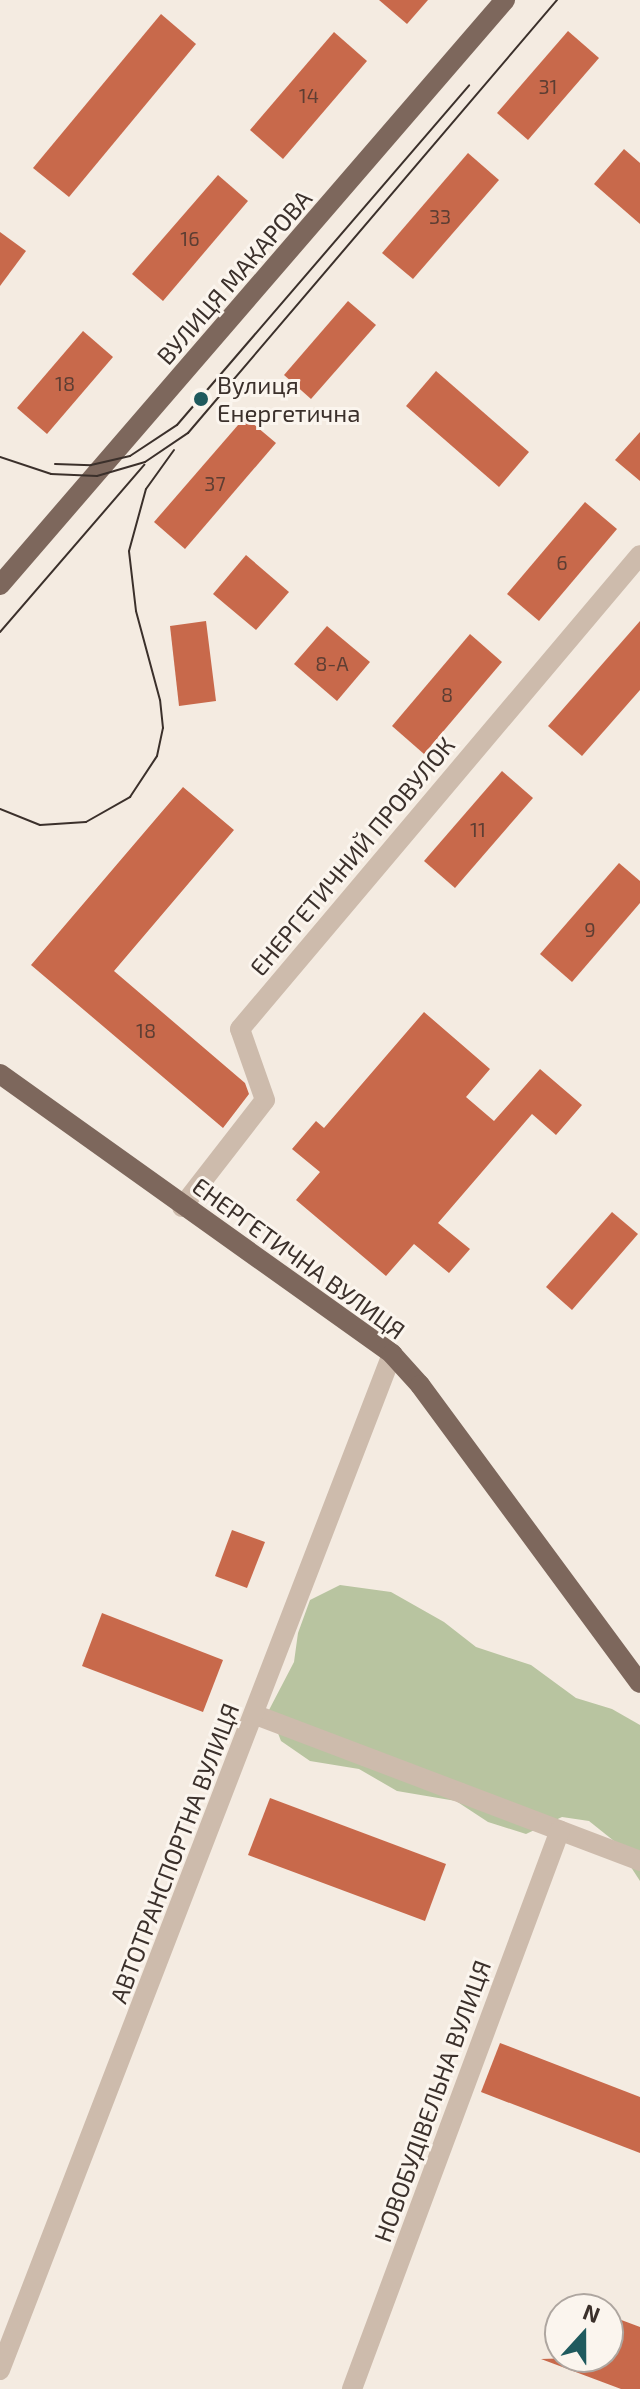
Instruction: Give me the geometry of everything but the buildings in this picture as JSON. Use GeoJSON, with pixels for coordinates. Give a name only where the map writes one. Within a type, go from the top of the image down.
{"type":"FeatureCollection","features":[{"type":"Feature","properties":{"kind":"main road","name":"ВУЛИЦЯ МАКАРОВА"},"geometry":{"type":"LineString","coordinates":[[0,585],[505,0]]}},
{"type":"Feature","properties":{"kind":"main road","name":"ЕНЕРГЕТИЧНА ВУЛИЦЯ"},"geometry":{"type":"LineString","coordinates":[[0,1074],[182,1207],[392,1354],[420,1385],[640,1683]]}},
{"type":"Feature","properties":{"kind":"street","name":"ЕНЕРГЕТИЧНИЙ ПРОВУЛОК"},"geometry":{"type":"LineString","coordinates":[[182,1207],[265,1100],[240,1029],[640,555]]}},
{"type":"Feature","properties":{"kind":"street","name":"АВТОТРАНСПОРТНА ВУЛИЦЯ"},"geometry":{"type":"LineString","coordinates":[[0,2370],[256,1715],[392,1354]]}},
{"type":"Feature","properties":{"kind":"street"},"geometry":{"type":"LineString","coordinates":[[256,1715],[640,1861]]}},
{"type":"Feature","properties":{"kind":"street","name":"НОВОБУДІВЕЛЬНА ВУЛИЦЯ"},"geometry":{"type":"LineString","coordinates":[[352,2389],[560,1830]]}},
{"type":"Feature","properties":{"kind":"green space"},"geometry":{"type":"Polygon","coordinates":[[[340,1585],[391,1592],[444,1622],[476,1647],[531,1665],[576,1698],[612,1709],[640,1725],[640,1881],[614,1841],[589,1821],[562,1817],[526,1834],[488,1822],[456,1801],[397,1791],[359,1769],[310,1761],[281,1741],[269,1710],[294,1662],[298,1633],[310,1600],[340,1585]]]}},
{"type":"Feature","properties":{"kind":"tram line"},"geometry":{"type":"LineString","coordinates":[[0,457],[51,474],[97,476],[145,462],[188,433],[557,0]]}},
{"type":"Feature","properties":{"kind":"tram line"},"geometry":{"type":"LineString","coordinates":[[55,464],[91,465],[130,456],[177,425],[469,85]]}},
{"type":"Feature","properties":{"kind":"tram line"},"geometry":{"type":"LineString","coordinates":[[0,809],[40,825],[86,822],[130,797],[157,756],[163,728],[160,700],[136,611],[129,551],[146,489],[174,450]]}},
{"type":"Feature","properties":{"kind":"tram line"},"geometry":{"type":"LineString","coordinates":[[0,632],[144,465]]}},
{"type":"Feature","properties":{"kind":"place","name":"Вулиця Енергетична"},"geometry":{"type":"Point","coordinates":[201,399]}}]}
